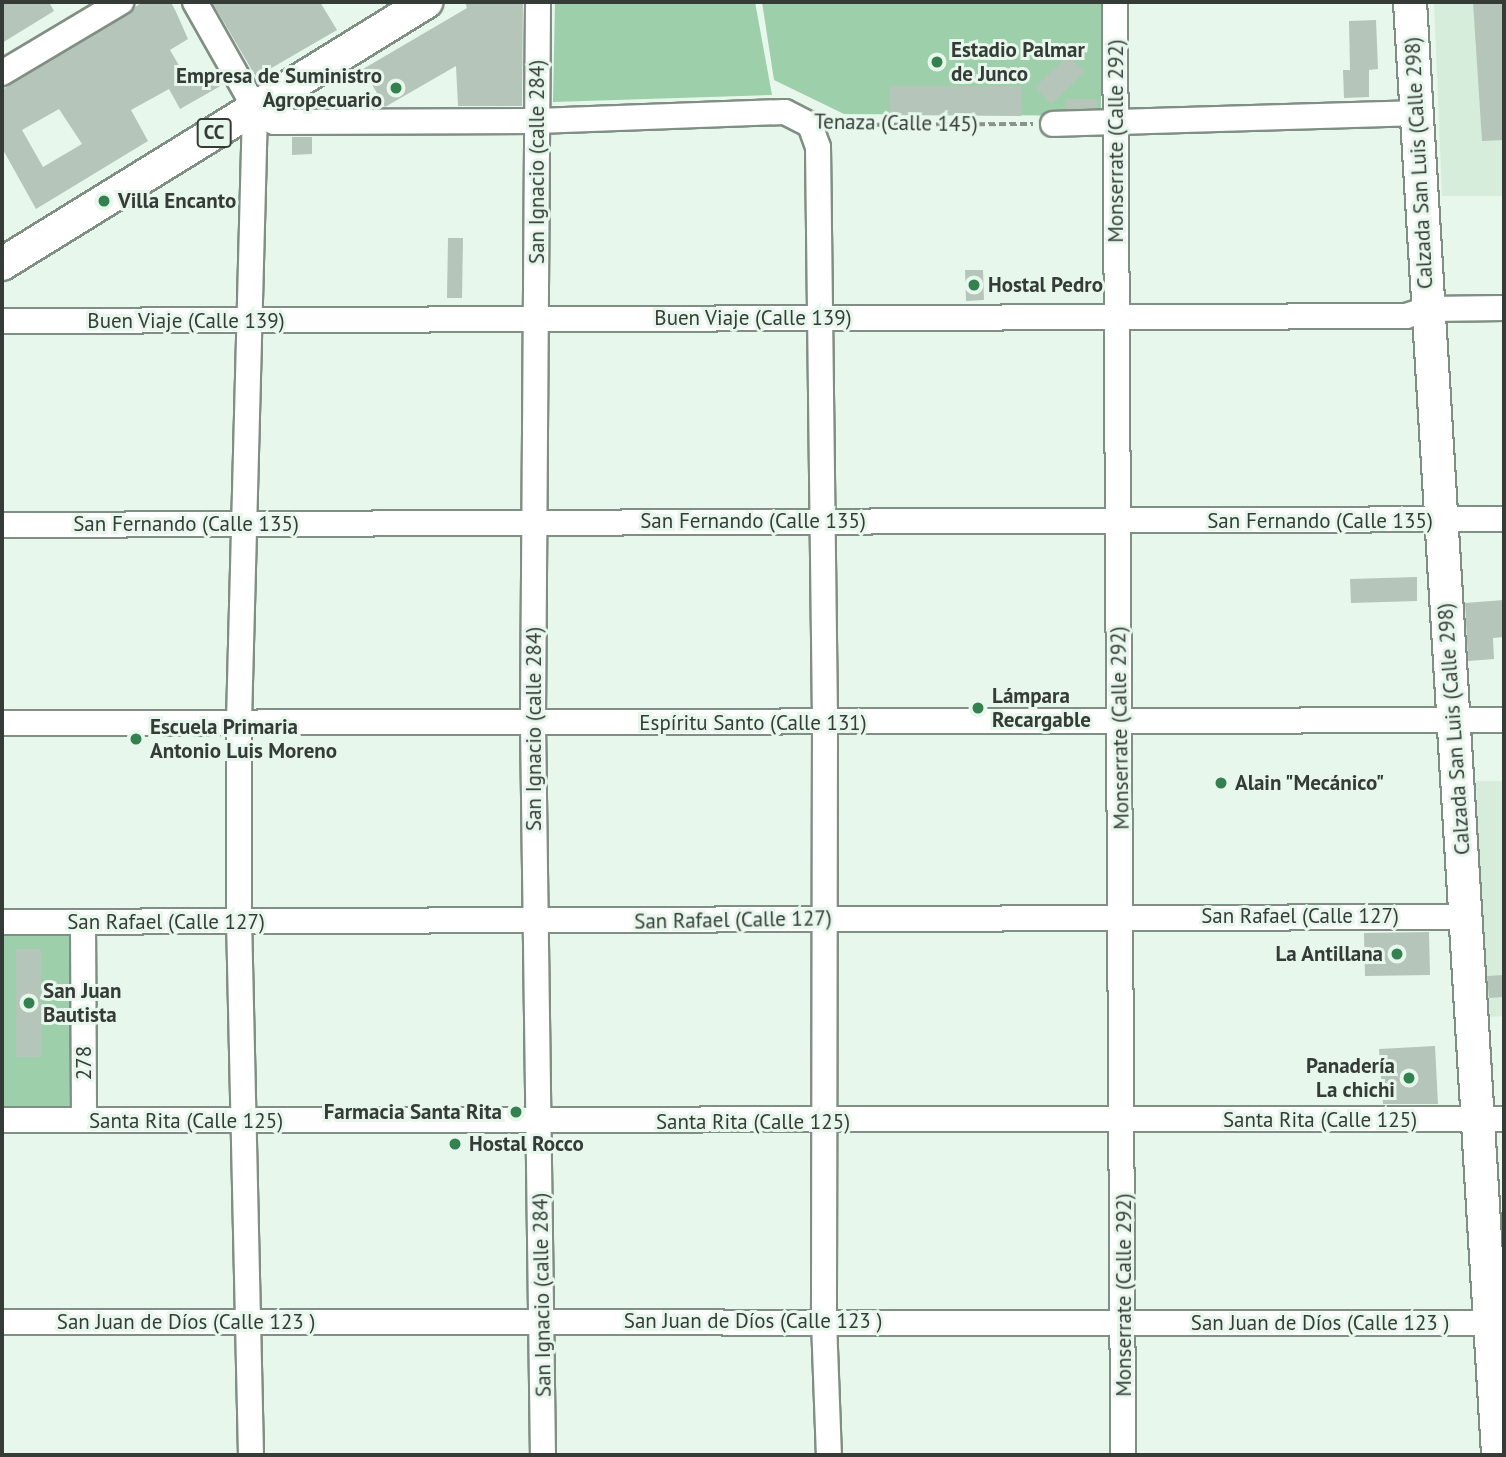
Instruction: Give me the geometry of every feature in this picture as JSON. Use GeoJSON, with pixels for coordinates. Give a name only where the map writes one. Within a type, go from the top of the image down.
{"type":"FeatureCollection","features":[{"type":"Feature","properties":{"kind":"main road","name":"CC"},"geometry":{"type":"LineString","coordinates":[[2,264],[427,2]]}},
{"type":"Feature","properties":{"kind":"main road","name":"Calzada San Luis (Calle 298)"},"geometry":{"type":"LineString","coordinates":[[1410,2],[1465,917],[1491,1119],[1498,1455]]}},
{"type":"Feature","properties":{"kind":"street"},"geometry":{"type":"LineString","coordinates":[[2,73],[121,2]]}},
{"type":"Feature","properties":{"kind":"street"},"geometry":{"type":"LineString","coordinates":[[195,2],[255,108],[242,523],[239,721],[242,1121],[251,1455]]}},
{"type":"Feature","properties":{"kind":"street","name":"San Ignacio (calle 284)"},"geometry":{"type":"LineString","coordinates":[[538,2],[533,723],[544,1322],[543,1455]]}},
{"type":"Feature","properties":{"kind":"street","name":"Monserrate (Calle 292)"},"geometry":{"type":"LineString","coordinates":[[1115,2],[1117,521],[1124,1119],[1123,1455]]}},
{"type":"Feature","properties":{"kind":"street","name":"Tenaza (Calle 145)"},"geometry":{"type":"LineString","coordinates":[[255,108],[274,121],[537,121],[785,112],[810,125]]}},
{"type":"Feature","properties":{"kind":"street"},"geometry":{"type":"LineString","coordinates":[[1053,124],[1417,113]]}},
{"type":"Feature","properties":{"kind":"street"},"geometry":{"type":"LineString","coordinates":[[810,125],[818,147],[825,723],[824,1321],[829,1455]]}},
{"type":"Feature","properties":{"kind":"street","name":"Buen Viaje (Calle 139)"},"geometry":{"type":"LineString","coordinates":[[2,321],[1406,316],[1428,309],[1504,307]]}},
{"type":"Feature","properties":{"kind":"street","name":"San Fernando (Calle 135)"},"geometry":{"type":"LineString","coordinates":[[2,525],[1504,519]]}},
{"type":"Feature","properties":{"kind":"street","name":"Espíritu Santo (Calle 131)"},"geometry":{"type":"LineString","coordinates":[[2,723],[1504,720]]}},
{"type":"Feature","properties":{"kind":"street","name":"San Rafael (Calle 127)"},"geometry":{"type":"LineString","coordinates":[[2,922],[239,920],[535,923],[1122,916],[1465,917]]}},
{"type":"Feature","properties":{"kind":"street","name":"278"},"geometry":{"type":"LineString","coordinates":[[83,922],[84,1120]]}},
{"type":"Feature","properties":{"kind":"street","name":"Santa Rita (Calle 125)"},"geometry":{"type":"LineString","coordinates":[[2,1120],[823,1123],[1124,1119],[1491,1119]]}},
{"type":"Feature","properties":{"kind":"street","name":"San Juan de Díos (Calle 123 )"},"geometry":{"type":"LineString","coordinates":[[2,1322],[1497,1323]]}},
{"type":"Feature","properties":{"kind":"path","name":"Tenaza (Calle 145)"},"geometry":{"type":"LineString","coordinates":[[810,125],[1053,124]]}},
{"type":"Feature","properties":{"kind":"shaded area"},"geometry":{"type":"Polygon","coordinates":[[[1434,2],[1504,2],[1504,196],[1442,196],[1434,2]]]}},
{"type":"Feature","properties":{"kind":"shaded area"},"geometry":{"type":"Polygon","coordinates":[[[1476,781],[1504,781],[1504,1016],[1487,1017],[1476,781]]]}},
{"type":"Feature","properties":{"kind":"green space"},"geometry":{"type":"Polygon","coordinates":[[[555,2],[755,2],[772,95],[553,102],[555,2]]]}},
{"type":"Feature","properties":{"kind":"green space","name":"Estadio Palmar de Junco"},"geometry":{"type":"Polygon","coordinates":[[[762,2],[1101,2],[1101,116],[844,114],[774,80],[762,2]]]}},
{"type":"Feature","properties":{"kind":"green space"},"geometry":{"type":"Polygon","coordinates":[[[74,933],[75,1107],[2,1109],[2,934],[74,933]]]}},
{"type":"Feature","properties":{"kind":"building"},"geometry":{"type":"Polygon","coordinates":[[[2,2],[49,2],[54,11],[2,43],[2,2]]]}},
{"type":"Feature","properties":{"kind":"building"},"geometry":{"type":"Polygon","coordinates":[[[143,2],[171,2],[188,39],[170,50],[191,86],[217,71],[224,84],[180,109],[169,89],[131,110],[148,141],[36,209],[2,148],[2,90],[143,2]],[[59,109],[22,130],[43,167],[82,144],[59,109]]]}},
{"type":"Feature","properties":{"kind":"building"},"geometry":{"type":"Polygon","coordinates":[[[212,2],[320,2],[337,30],[256,77],[212,2]]]}},
{"type":"Feature","properties":{"kind":"building"},"geometry":{"type":"Polygon","coordinates":[[[465,2],[523,2],[522,106],[458,106],[456,66],[385,107],[363,69],[467,8],[465,2]]]}},
{"type":"Feature","properties":{"kind":"building"},"geometry":{"type":"Polygon","coordinates":[[[1473,2],[1504,2],[1504,140],[1482,141],[1473,2]]]}},
{"type":"Feature","properties":{"kind":"building"},"geometry":{"type":"Polygon","coordinates":[[[1376,20],[1378,69],[1369,70],[1369,97],[1344,98],[1343,70],[1350,70],[1349,21],[1376,20]]]}},
{"type":"Feature","properties":{"kind":"building"},"geometry":{"type":"Polygon","coordinates":[[[1069,55],[1085,72],[1051,104],[1035,87],[1069,55]]]}},
{"type":"Feature","properties":{"kind":"building"},"geometry":{"type":"Polygon","coordinates":[[[890,86],[1022,86],[1021,116],[890,115],[890,86]]]}},
{"type":"Feature","properties":{"kind":"building"},"geometry":{"type":"Polygon","coordinates":[[[320,93],[327,105],[297,107],[296,105],[320,93]]]}},
{"type":"Feature","properties":{"kind":"building"},"geometry":{"type":"Polygon","coordinates":[[[1066,99],[1098,99],[1098,108],[1066,109],[1066,99]]]}},
{"type":"Feature","properties":{"kind":"building"},"geometry":{"type":"Polygon","coordinates":[[[292,137],[312,137],[312,154],[292,155],[292,137]]]}},
{"type":"Feature","properties":{"kind":"building"},"geometry":{"type":"Polygon","coordinates":[[[448,238],[463,238],[462,298],[447,298],[448,238]]]}},
{"type":"Feature","properties":{"kind":"building","name":"Hostal Pedro"},"geometry":{"type":"Polygon","coordinates":[[[965,270],[983,270],[984,300],[966,301],[965,270]]]}},
{"type":"Feature","properties":{"kind":"building"},"geometry":{"type":"Polygon","coordinates":[[[1417,577],[1417,601],[1351,603],[1350,579],[1417,577]]]}},
{"type":"Feature","properties":{"kind":"building"},"geometry":{"type":"Polygon","coordinates":[[[1504,600],[1504,637],[1493,638],[1494,659],[1468,661],[1465,603],[1504,600]]]}},
{"type":"Feature","properties":{"kind":"building","name":"La Antillana"},"geometry":{"type":"Polygon","coordinates":[[[1429,932],[1430,975],[1365,976],[1364,933],[1429,932]]]}},
{"type":"Feature","properties":{"kind":"building","name":"San Juan Bautista"},"geometry":{"type":"Polygon","coordinates":[[[16,949],[41,949],[42,1057],[16,1057],[16,949]]]}},
{"type":"Feature","properties":{"kind":"building"},"geometry":{"type":"Polygon","coordinates":[[[1504,975],[1504,997],[1489,998],[1487,976],[1504,975]]]}},
{"type":"Feature","properties":{"kind":"building","name":"Panadería La chichi"},"geometry":{"type":"Polygon","coordinates":[[[1435,1046],[1438,1104],[1383,1104],[1379,1049],[1435,1046]]]}},
{"type":"Feature","properties":{"kind":"place","name":"Estadio Palmar de Junco"},"geometry":{"type":"Point","coordinates":[937,62]}},
{"type":"Feature","properties":{"kind":"place","name":"Empresa de Suministro Agropecuario"},"geometry":{"type":"Point","coordinates":[396,88]}},
{"type":"Feature","properties":{"kind":"place","name":"Villa Encanto"},"geometry":{"type":"Point","coordinates":[104,201]}},
{"type":"Feature","properties":{"kind":"place","name":"Hostal Pedro"},"geometry":{"type":"Point","coordinates":[974,285]}},
{"type":"Feature","properties":{"kind":"place","name":"Lámpara Recargable"},"geometry":{"type":"Point","coordinates":[978,708]}},
{"type":"Feature","properties":{"kind":"place","name":"Escuela Primaria Antonio Luis Moreno"},"geometry":{"type":"Point","coordinates":[136,739]}},
{"type":"Feature","properties":{"kind":"place","name":"Alain \"Mecánico\""},"geometry":{"type":"Point","coordinates":[1221,783]}},
{"type":"Feature","properties":{"kind":"place","name":"La Antillana"},"geometry":{"type":"Point","coordinates":[1397,954]}},
{"type":"Feature","properties":{"kind":"place","name":"San Juan Bautista"},"geometry":{"type":"Point","coordinates":[29,1003]}},
{"type":"Feature","properties":{"kind":"place","name":"Panadería La chichi"},"geometry":{"type":"Point","coordinates":[1409,1078]}},
{"type":"Feature","properties":{"kind":"place","name":"Farmacia Santa Rita"},"geometry":{"type":"Point","coordinates":[516,1112]}},
{"type":"Feature","properties":{"kind":"place","name":"Hostal Rocco"},"geometry":{"type":"Point","coordinates":[455,1144]}}]}
